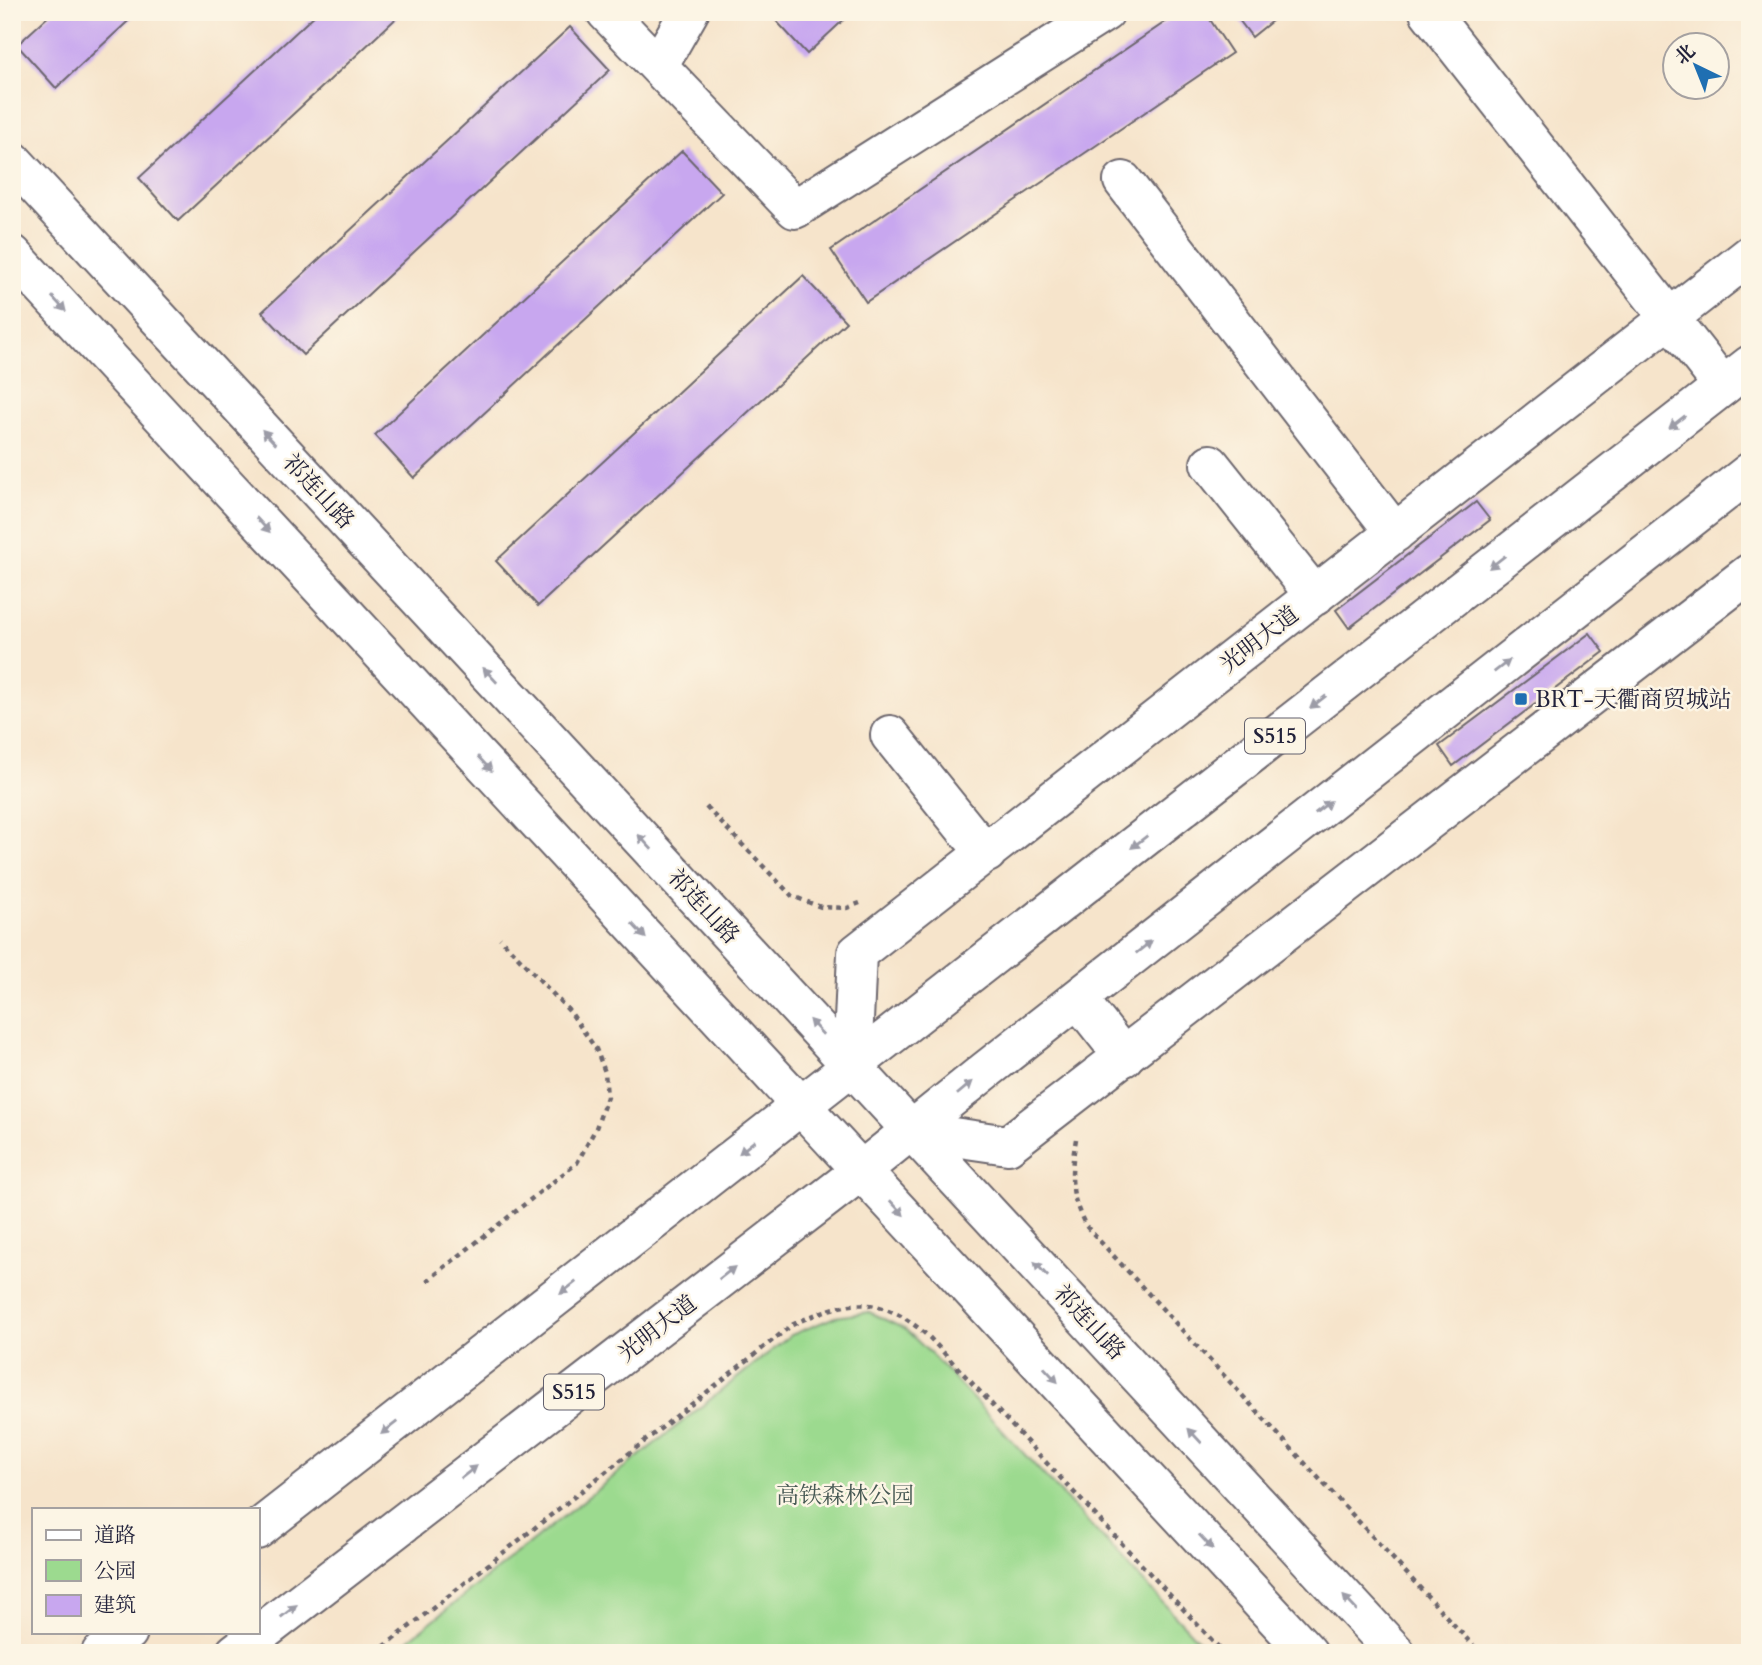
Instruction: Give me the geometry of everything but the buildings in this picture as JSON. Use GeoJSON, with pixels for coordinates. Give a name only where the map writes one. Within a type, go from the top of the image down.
{"type":"FeatureCollection","features":[{"type":"Feature","properties":{"kind":"main road"},"geometry":{"type":"LineString","coordinates":[[606,12],[795,209],[1105,12]]}},
{"type":"Feature","properties":{"kind":"main road"},"geometry":{"type":"LineString","coordinates":[[658,66],[689,12]]}},
{"type":"Feature","properties":{"kind":"main road"},"geometry":{"type":"LineString","coordinates":[[1429,12],[1670,318],[1736,376]]}},
{"type":"Feature","properties":{"kind":"main road","name":"祁连山路"},"geometry":{"type":"LineString","coordinates":[[12,160],[1396,1653]]}},
{"type":"Feature","properties":{"kind":"main road"},"geometry":{"type":"LineString","coordinates":[[1123,181],[1395,533]]}},
{"type":"Feature","properties":{"kind":"main road"},"geometry":{"type":"LineString","coordinates":[[12,254],[1308,1653]]}},
{"type":"Feature","properties":{"kind":"main road","name":"光明大道"},"geometry":{"type":"LineString","coordinates":[[852,1066],[858,953],[1750,255]]}},
{"type":"Feature","properties":{"kind":"main road","name":"S515"},"geometry":{"type":"LineString","coordinates":[[259,1528],[1736,376]]}},
{"type":"Feature","properties":{"kind":"main road"},"geometry":{"type":"LineString","coordinates":[[1210,464],[1315,596]]}},
{"type":"Feature","properties":{"kind":"main road","name":"光明大道"},"geometry":{"type":"LineString","coordinates":[[235,1653],[862,1170],[1750,472]]}},
{"type":"Feature","properties":{"kind":"main road"},"geometry":{"type":"LineString","coordinates":[[912,1131],[1008,1145],[1750,573]]}},
{"type":"Feature","properties":{"kind":"main road"},"geometry":{"type":"LineString","coordinates":[[890,735],[988,853]]}},
{"type":"Feature","properties":{"kind":"main road"},"geometry":{"type":"LineString","coordinates":[[1077,999],[1124,1057]]}},
{"type":"Feature","properties":{"kind":"main road"},"geometry":{"type":"LineString","coordinates":[[101,1653],[125,1634]]}},
{"type":"Feature","properties":{"kind":"path"},"geometry":{"type":"LineString","coordinates":[[706,807],[792,896],[821,907],[847,908],[867,900]]}},
{"type":"Feature","properties":{"kind":"path"},"geometry":{"type":"LineString","coordinates":[[427,1281],[577,1163],[596,1128],[607,1097],[605,1072],[596,1049],[571,1013],[500,938]]}},
{"type":"Feature","properties":{"kind":"path"},"geometry":{"type":"LineString","coordinates":[[1076,1137],[1071,1185],[1076,1207],[1086,1226],[1480,1653]]}},
{"type":"Feature","properties":{"kind":"path"},"geometry":{"type":"LineString","coordinates":[[376,1653],[792,1325],[826,1309],[864,1303],[890,1310],[911,1320],[1224,1653]]}},
{"type":"Feature","properties":{"kind":"green space","name":"高铁森林公园"},"geometry":{"type":"Polygon","coordinates":[[[869,1312],[905,1329],[930,1353],[1210,1653],[392,1653],[791,1335],[835,1317],[869,1312]]]}},
{"type":"Feature","properties":{"kind":"place","name":"BRT-天衢商贸城站"},"geometry":{"type":"Point","coordinates":[1521,699]}}]}
